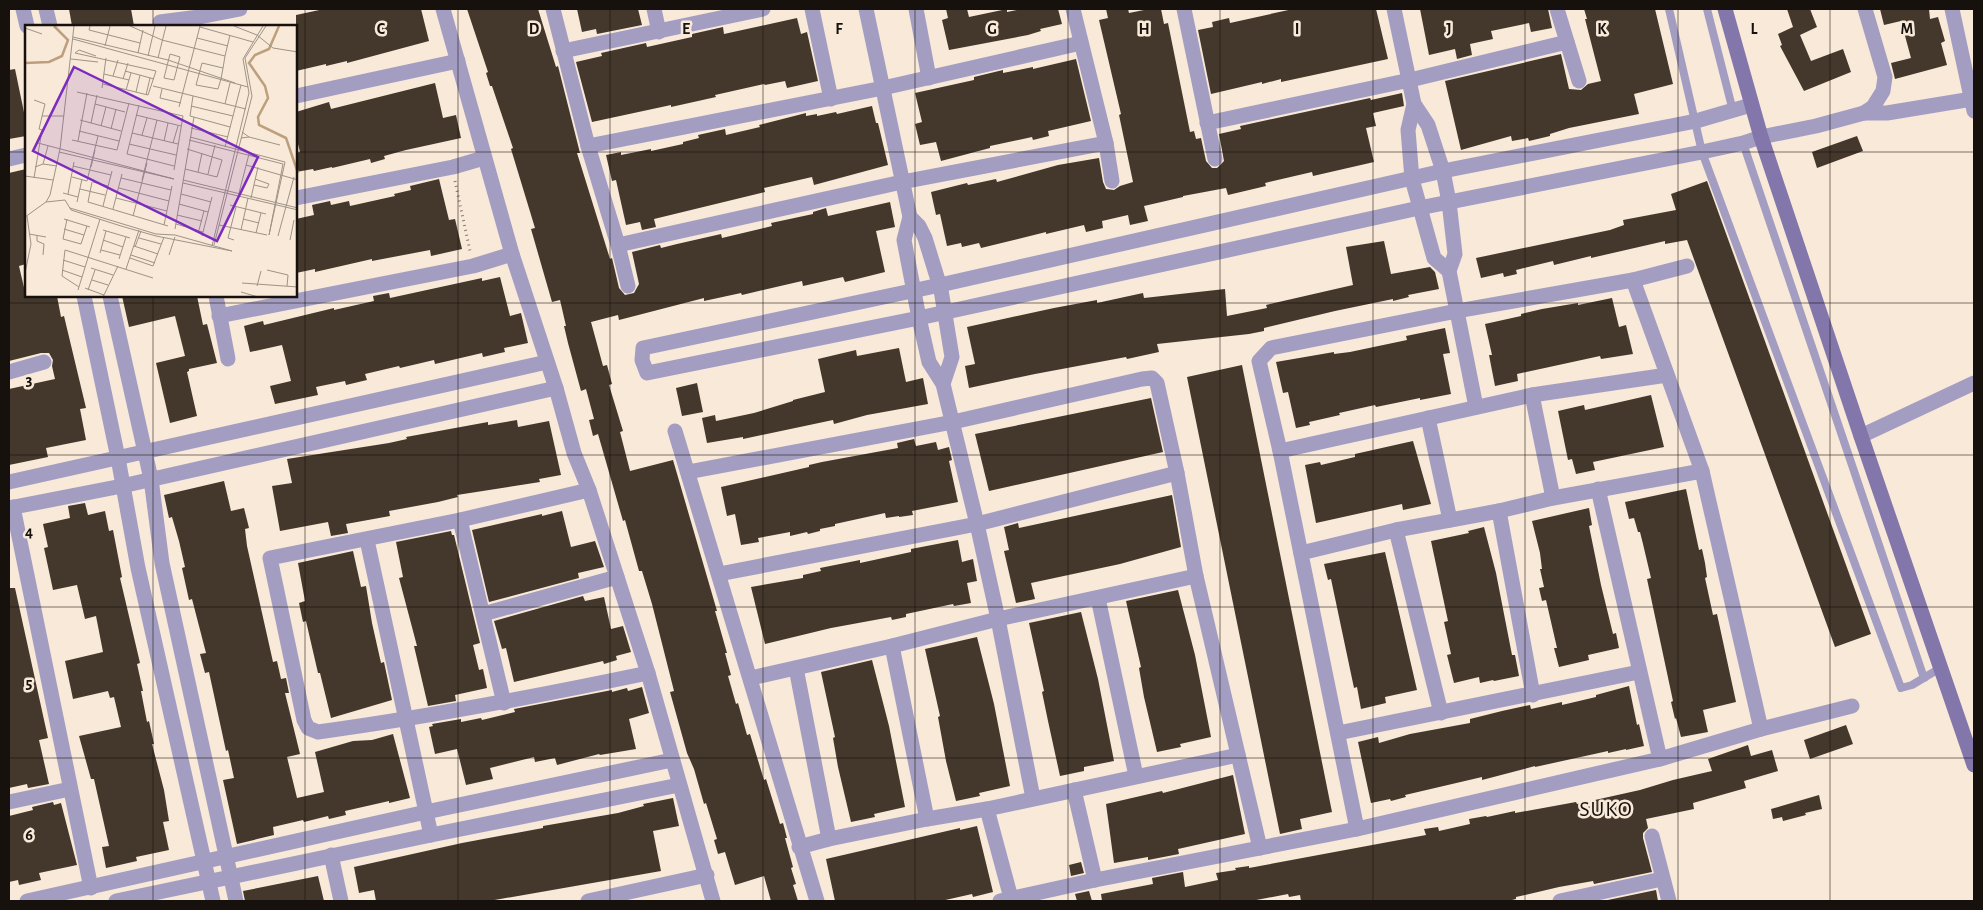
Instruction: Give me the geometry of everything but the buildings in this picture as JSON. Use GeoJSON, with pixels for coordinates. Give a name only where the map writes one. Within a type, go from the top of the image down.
{"type":"FeatureCollection","features":[{"type":"Feature","properties":{"kind":"street"},"geometry":{"type":"LineString","coordinates":[[23,9],[27,25]]}},
{"type":"Feature","properties":{"kind":"street"},"geometry":{"type":"LineString","coordinates":[[46,9],[50,25]]}},
{"type":"Feature","properties":{"kind":"street"},"geometry":{"type":"LineString","coordinates":[[159,19],[200,22],[240,9]]}},
{"type":"Feature","properties":{"kind":"street"},"geometry":{"type":"LineString","coordinates":[[443,9],[512,254],[552,375],[574,453],[589,490],[648,673],[713,901]]}},
{"type":"Feature","properties":{"kind":"street"},"geometry":{"type":"LineString","coordinates":[[553,9],[588,146],[618,245],[628,286]]}},
{"type":"Feature","properties":{"kind":"street"},"geometry":{"type":"LineString","coordinates":[[654,9],[659,32]]}},
{"type":"Feature","properties":{"kind":"street"},"geometry":{"type":"LineString","coordinates":[[563,51],[762,9]]}},
{"type":"Feature","properties":{"kind":"street"},"geometry":{"type":"LineString","coordinates":[[812,9],[831,99]]}},
{"type":"Feature","properties":{"kind":"street"},"geometry":{"type":"LineString","coordinates":[[866,9],[910,217],[904,240],[916,301],[929,362],[943,384],[953,422],[998,619],[1033,798]]}},
{"type":"Feature","properties":{"kind":"street"},"geometry":{"type":"LineString","coordinates":[[916,9],[929,78]]}},
{"type":"Feature","properties":{"kind":"street"},"geometry":{"type":"LineString","coordinates":[[1073,9],[1106,143],[1112,181]]}},
{"type":"Feature","properties":{"kind":"street"},"geometry":{"type":"LineString","coordinates":[[1188,9],[1215,159]]}},
{"type":"Feature","properties":{"kind":"street"},"geometry":{"type":"LineString","coordinates":[[1394,9],[1414,104],[1408,130],[1412,179],[1434,258],[1450,271]]}},
{"type":"Feature","properties":{"kind":"street"},"geometry":{"type":"LineString","coordinates":[[1557,9],[1579,81]]}},
{"type":"Feature","properties":{"kind":"street"},"geometry":{"type":"LineString","coordinates":[[1725,9],[1761,137],[1974,765]]}},
{"type":"Feature","properties":{"kind":"street"},"geometry":{"type":"LineString","coordinates":[[1864,113],[1873,106],[1882,91],[1885,77],[1865,9]]}},
{"type":"Feature","properties":{"kind":"street"},"geometry":{"type":"LineString","coordinates":[[1751,105],[1696,121],[1443,171],[916,301],[647,373],[642,357],[642,348],[916,301],[1420,208],[1702,152],[1864,113],[1887,113],[1973,105],[1952,9]]}},
{"type":"Feature","properties":{"kind":"street"},"geometry":{"type":"LineString","coordinates":[[1207,123],[1410,80],[1567,42]]}},
{"type":"Feature","properties":{"kind":"street"},"geometry":{"type":"LineString","coordinates":[[588,146],[831,99],[1080,43]]}},
{"type":"Feature","properties":{"kind":"street"},"geometry":{"type":"LineString","coordinates":[[298,96],[458,62]]}},
{"type":"Feature","properties":{"kind":"street"},"geometry":{"type":"LineString","coordinates":[[1414,104],[1428,125],[1443,171],[1449,202],[1455,254],[1450,271],[1476,407]]}},
{"type":"Feature","properties":{"kind":"street"},"geometry":{"type":"LineString","coordinates":[[618,245],[902,182],[1106,143]]}},
{"type":"Feature","properties":{"kind":"street"},"geometry":{"type":"LineString","coordinates":[[9,159],[25,155]]}},
{"type":"Feature","properties":{"kind":"street"},"geometry":{"type":"LineString","coordinates":[[298,198],[453,167],[484,158]]}},
{"type":"Feature","properties":{"kind":"street"},"geometry":{"type":"LineString","coordinates":[[910,217],[919,226],[925,238],[942,296],[952,357],[943,384]]}},
{"type":"Feature","properties":{"kind":"street"},"geometry":{"type":"LineString","coordinates":[[219,316],[473,266],[512,254]]}},
{"type":"Feature","properties":{"kind":"street"},"geometry":{"type":"LineString","coordinates":[[1357,829],[1280,451],[1259,361],[1271,348],[1457,311],[1633,280],[1687,266]]}},
{"type":"Feature","properties":{"kind":"street"},"geometry":{"type":"LineString","coordinates":[[1633,280],[1702,471],[1761,730]]}},
{"type":"Feature","properties":{"kind":"street"},"geometry":{"type":"LineString","coordinates":[[84,298],[138,568],[212,901]]}},
{"type":"Feature","properties":{"kind":"street"},"geometry":{"type":"LineString","coordinates":[[110,298],[148,465],[162,562],[236,901]]}},
{"type":"Feature","properties":{"kind":"street"},"geometry":{"type":"LineString","coordinates":[[216,298],[228,359]]}},
{"type":"Feature","properties":{"kind":"street"},"geometry":{"type":"LineString","coordinates":[[9,372],[44,362]]}},
{"type":"Feature","properties":{"kind":"street"},"geometry":{"type":"LineString","coordinates":[[91,888],[11,507],[120,472],[148,465],[185,470],[552,375]]}},
{"type":"Feature","properties":{"kind":"street"},"geometry":{"type":"LineString","coordinates":[[9,482],[120,472],[552,375]]}},
{"type":"Feature","properties":{"kind":"street"},"geometry":{"type":"LineString","coordinates":[[1280,451],[1532,395],[1667,375]]}},
{"type":"Feature","properties":{"kind":"street"},"geometry":{"type":"LineString","coordinates":[[688,472],[953,422],[1142,378],[1152,378],[1157,383],[1177,473],[1196,576],[1260,848]]}},
{"type":"Feature","properties":{"kind":"street"},"geometry":{"type":"LineString","coordinates":[[1861,436],[1974,383]]}},
{"type":"Feature","properties":{"kind":"street"},"geometry":{"type":"LineString","coordinates":[[1532,395],[1553,498]]}},
{"type":"Feature","properties":{"kind":"street"},"geometry":{"type":"LineString","coordinates":[[1428,418],[1450,520]]}},
{"type":"Feature","properties":{"kind":"street"},"geometry":{"type":"LineString","coordinates":[[675,431],[751,678],[816,901]]}},
{"type":"Feature","properties":{"kind":"street"},"geometry":{"type":"LineString","coordinates":[[1301,553],[1396,530],[1499,511],[1598,489],[1702,471]]}},
{"type":"Feature","properties":{"kind":"street"},"geometry":{"type":"LineString","coordinates":[[719,574],[977,524],[1177,473]]}},
{"type":"Feature","properties":{"kind":"street"},"geometry":{"type":"LineString","coordinates":[[1598,489],[1660,759]]}},
{"type":"Feature","properties":{"kind":"street"},"geometry":{"type":"LineString","coordinates":[[589,490],[367,540],[270,558],[304,720],[308,728],[318,732],[405,721],[504,703],[648,673]]}},
{"type":"Feature","properties":{"kind":"street"},"geometry":{"type":"LineString","coordinates":[[1499,511],[1533,695]]}},
{"type":"Feature","properties":{"kind":"street"},"geometry":{"type":"LineString","coordinates":[[460,520],[504,703]]}},
{"type":"Feature","properties":{"kind":"street"},"geometry":{"type":"LineString","coordinates":[[1396,530],[1441,713]]}},
{"type":"Feature","properties":{"kind":"street"},"geometry":{"type":"LineString","coordinates":[[367,540],[430,835]]}},
{"type":"Feature","properties":{"kind":"street"},"geometry":{"type":"LineString","coordinates":[[751,678],[892,646],[998,619],[1196,576]]}},
{"type":"Feature","properties":{"kind":"street"},"geometry":{"type":"LineString","coordinates":[[482,614],[617,577]]}},
{"type":"Feature","properties":{"kind":"street"},"geometry":{"type":"LineString","coordinates":[[1098,598],[1136,776]]}},
{"type":"Feature","properties":{"kind":"street"},"geometry":{"type":"LineString","coordinates":[[892,646],[927,819]]}},
{"type":"Feature","properties":{"kind":"street"},"geometry":{"type":"LineString","coordinates":[[796,668],[829,839]]}},
{"type":"Feature","properties":{"kind":"street"},"geometry":{"type":"LineString","coordinates":[[1338,733],[1639,672]]}},
{"type":"Feature","properties":{"kind":"street"},"geometry":{"type":"LineString","coordinates":[[987,809],[1006,900],[1095,880],[1357,829],[1660,759],[1852,706]]}},
{"type":"Feature","properties":{"kind":"street"},"geometry":{"type":"LineString","coordinates":[[799,847],[927,819],[987,809],[1238,754]]}},
{"type":"Feature","properties":{"kind":"street"},"geometry":{"type":"LineString","coordinates":[[28,901],[426,812],[672,760]]}},
{"type":"Feature","properties":{"kind":"street"},"geometry":{"type":"LineString","coordinates":[[116,901],[331,855],[679,785]]}},
{"type":"Feature","properties":{"kind":"street"},"geometry":{"type":"LineString","coordinates":[[9,802],[70,789]]}},
{"type":"Feature","properties":{"kind":"street"},"geometry":{"type":"LineString","coordinates":[[1074,790],[1095,880]]}},
{"type":"Feature","properties":{"kind":"street"},"geometry":{"type":"LineString","coordinates":[[1652,836],[1669,901]]}},
{"type":"Feature","properties":{"kind":"street"},"geometry":{"type":"LineString","coordinates":[[331,855],[341,901]]}},
{"type":"Feature","properties":{"kind":"street"},"geometry":{"type":"LineString","coordinates":[[588,901],[707,875]]}},
{"type":"Feature","properties":{"kind":"street"},"geometry":{"type":"LineString","coordinates":[[1560,901],[1662,879]]}},
{"type":"Feature","properties":{"kind":"lane"},"geometry":{"type":"LineString","coordinates":[[1668,9],[1702,152],[1900,688],[1912,685],[1942,667]]}},
{"type":"Feature","properties":{"kind":"lane"},"geometry":{"type":"LineString","coordinates":[[1707,9],[1733,110]]}},
{"type":"Feature","properties":{"kind":"lane"},"geometry":{"type":"LineString","coordinates":[[1743,143],[1924,678]]}},
{"type":"Feature","properties":{"kind":"path"},"geometry":{"type":"LineString","coordinates":[[453,167],[473,266]]}},
{"type":"Feature","properties":{"kind":"district","name":"SUKO"},"geometry":{"type":"Point","coordinates":[1606,809]}}]}
